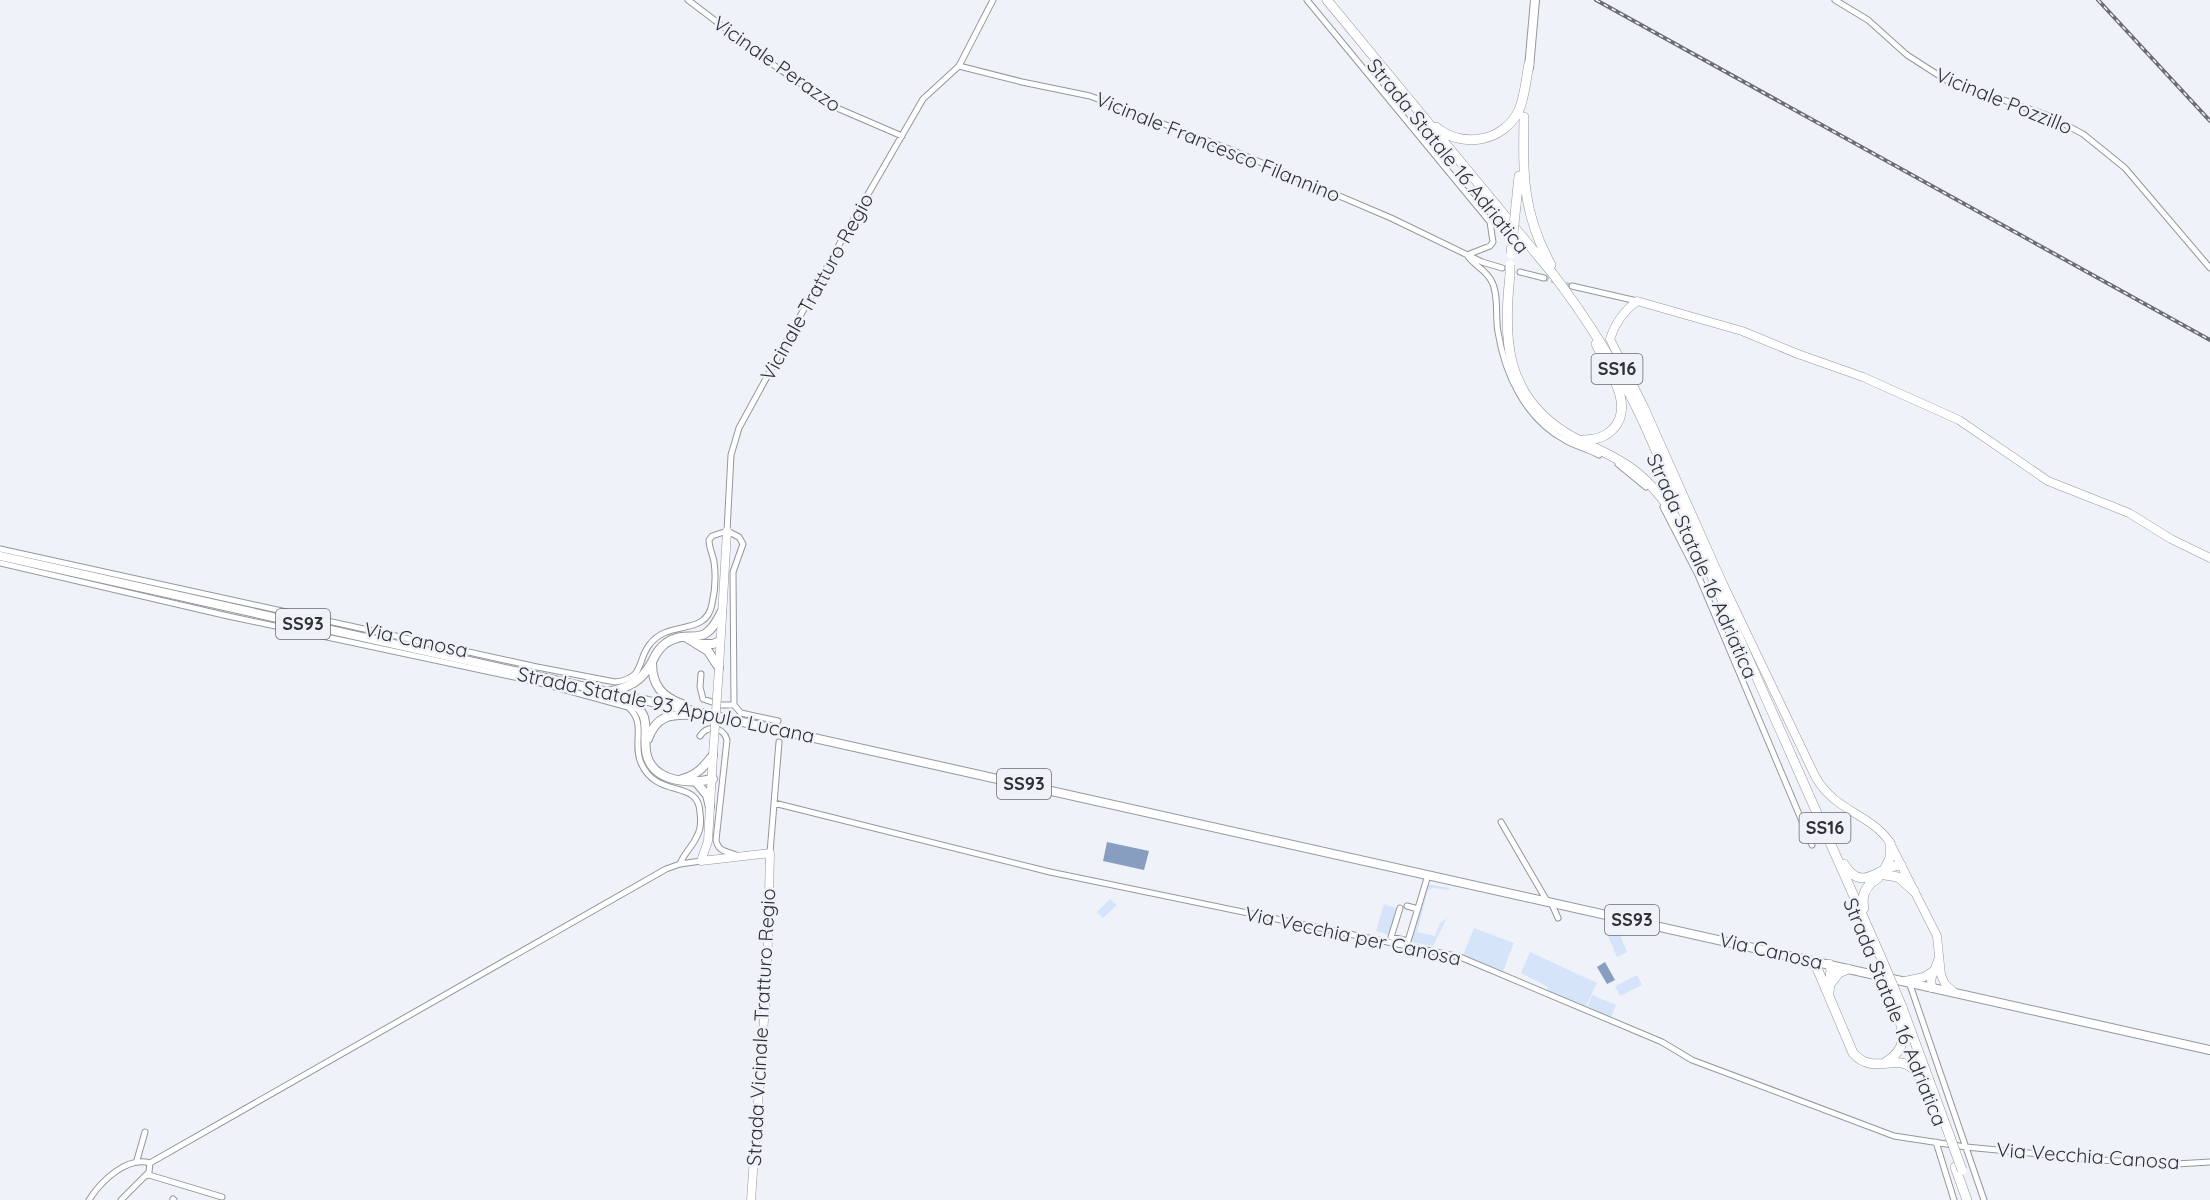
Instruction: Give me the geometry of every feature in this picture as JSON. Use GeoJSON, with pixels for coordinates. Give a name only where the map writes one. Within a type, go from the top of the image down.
{"type":"FeatureCollection","features":[{"type":"Feature","properties":{"kind":"highway","name":"Strada Statale 16 Adriatica"},"geometry":{"type":"LineString","coordinates":[[1320,0],[1559,291],[1596,344],[1629,403],[1819,817],[1873,939],[1877,955]]}},
{"type":"Feature","properties":{"kind":"highway","name":"Strada Statale 16 Adriatica"},"geometry":{"type":"LineString","coordinates":[[1328,0],[1574,301],[1629,391],[1899,1006],[1946,1138]]}},
{"type":"Feature","properties":{"kind":"highway","name":"SS16"},"geometry":{"type":"LineString","coordinates":[[1401,89],[1443,132],[1465,140],[1482,139],[1500,131],[1517,113],[1522,101],[1529,64]]}},
{"type":"Feature","properties":{"kind":"highway","name":"SS16"},"geometry":{"type":"LineString","coordinates":[[1524,117],[1511,254],[1507,269],[1506,333],[1515,371],[1527,394],[1539,410],[1562,430],[1615,457],[1651,485],[1673,512],[1698,557]]}},
{"type":"Feature","properties":{"kind":"highway","name":"SS16"},"geometry":{"type":"LineString","coordinates":[[1524,117],[1524,187],[1530,218],[1542,248],[1574,301]]}},
{"type":"Feature","properties":{"kind":"highway","name":"SS16"},"geometry":{"type":"LineString","coordinates":[[1578,439],[1594,439],[1605,435],[1616,425],[1622,413],[1621,396],[1596,344]]}},
{"type":"Feature","properties":{"kind":"highway","name":"SS16"},"geometry":{"type":"LineString","coordinates":[[1819,817],[1849,871],[1865,878],[1884,874]]}},
{"type":"Feature","properties":{"kind":"highway"},"geometry":{"type":"LineString","coordinates":[[1890,843],[1890,858],[1884,874],[1898,877],[1914,891]]}},
{"type":"Feature","properties":{"kind":"highway","name":"SS16"},"geometry":{"type":"LineString","coordinates":[[1873,939],[1863,906],[1863,896],[1870,883],[1895,865],[1901,865]]}},
{"type":"Feature","properties":{"kind":"highway"},"geometry":{"type":"LineString","coordinates":[[1808,960],[1816,967],[1827,985],[1839,973],[1848,969]]}},
{"type":"Feature","properties":{"kind":"highway","name":"SS16"},"geometry":{"type":"LineString","coordinates":[[1829,964],[1825,971],[1829,996],[1854,1055],[1868,1063],[1905,1064],[1916,1071],[1938,1118]]}},
{"type":"Feature","properties":{"kind":"highway","name":"Strada Statale 16 Adriatica"},"geometry":{"type":"LineString","coordinates":[[1899,1006],[1938,1118],[1973,1200]]}},
{"type":"Feature","properties":{"kind":"highway","name":"SS16"},"geometry":{"type":"LineString","coordinates":[[1884,1063],[1897,1053],[1903,1041],[1899,1006]]}},
{"type":"Feature","properties":{"kind":"highway","name":"Strada Statale 16 Adriatica"},"geometry":{"type":"LineString","coordinates":[[1958,1168],[1967,1200]]}},
{"type":"Feature","properties":{"kind":"main road"},"geometry":{"type":"LineString","coordinates":[[1524,117],[1535,0]]}},
{"type":"Feature","properties":{"kind":"main road","name":"Strada Statale 93 Appulo Lucana"},"geometry":{"type":"LineString","coordinates":[[0,556],[605,693],[1331,853]]}},
{"type":"Feature","properties":{"kind":"main road"},"geometry":{"type":"LineString","coordinates":[[699,640],[712,628],[722,611]]}},
{"type":"Feature","properties":{"kind":"main road"},"geometry":{"type":"LineString","coordinates":[[605,693],[633,685],[646,674],[657,652],[676,639],[720,641]]}},
{"type":"Feature","properties":{"kind":"main road"},"geometry":{"type":"LineString","coordinates":[[699,640],[719,668]]}},
{"type":"Feature","properties":{"kind":"main road"},"geometry":{"type":"LineString","coordinates":[[652,662],[654,683],[662,693],[673,701],[717,716]]}},
{"type":"Feature","properties":{"kind":"main road"},"geometry":{"type":"LineString","coordinates":[[605,693],[634,704],[642,713],[646,722],[647,756],[659,773],[677,780],[713,779]]}},
{"type":"Feature","properties":{"kind":"main road"},"geometry":{"type":"LineString","coordinates":[[646,745],[651,733],[663,719],[673,714],[717,716]]}},
{"type":"Feature","properties":{"kind":"main road"},"geometry":{"type":"LineString","coordinates":[[696,778],[713,754]]}},
{"type":"Feature","properties":{"kind":"main road"},"geometry":{"type":"LineString","coordinates":[[696,778],[707,795],[710,807]]}},
{"type":"Feature","properties":{"kind":"main road","name":"Via Canosa"},"geometry":{"type":"LineString","coordinates":[[1331,853],[2210,1050]]}},
{"type":"Feature","properties":{"kind":"street","name":"Vicinale Perazzo"},"geometry":{"type":"LineString","coordinates":[[688,0],[775,66],[837,108],[902,136]]}},
{"type":"Feature","properties":{"kind":"street"},"geometry":{"type":"LineString","coordinates":[[959,66],[993,0]]}},
{"type":"Feature","properties":{"kind":"street"},"geometry":{"type":"LineString","coordinates":[[1307,0],[1490,222],[1493,242],[1490,246],[1467,255],[1493,283],[1498,331],[1507,369],[1514,386],[1531,410],[1559,436],[1622,468],[1642,483],[1665,508],[1698,575],[1812,845]]}},
{"type":"Feature","properties":{"kind":"street","name":"Vicinale Pozzillo"},"geometry":{"type":"LineString","coordinates":[[1835,0],[1868,20],[1907,55],[1946,80],[2049,116],[2083,134],[2124,168],[2210,268]]}},
{"type":"Feature","properties":{"kind":"street","name":"Vicinale Tratturo Regio"},"geometry":{"type":"LineString","coordinates":[[727,531],[731,455],[739,428],[845,234],[923,99],[959,66]]}},
{"type":"Feature","properties":{"kind":"street","name":"Vicinale Francesco Filannino"},"geometry":{"type":"LineString","coordinates":[[959,66],[1090,96],[1240,154],[1391,218],[1482,262],[1507,269]]}},
{"type":"Feature","properties":{"kind":"street"},"geometry":{"type":"LineString","coordinates":[[1520,272],[1544,278]]}},
{"type":"Feature","properties":{"kind":"street"},"geometry":{"type":"LineString","coordinates":[[1572,285],[1742,331],[1863,377],[1959,420],[2048,481],[2129,513],[2171,539],[2210,558]]}},
{"type":"Feature","properties":{"kind":"street"},"geometry":{"type":"LineString","coordinates":[[1637,301],[1613,328],[1610,339],[1644,407],[1723,584],[1819,783],[1833,800],[1879,830],[1890,843],[1937,936],[1940,955],[1931,983],[1932,988]]}},
{"type":"Feature","properties":{"kind":"street"},"geometry":{"type":"LineString","coordinates":[[701,861],[708,841],[713,779],[727,531],[740,537],[743,544],[733,572],[734,705],[741,713],[778,721]]}},
{"type":"Feature","properties":{"kind":"street","name":"Via Canosa"},"geometry":{"type":"LineString","coordinates":[[0,549],[537,667],[615,682],[624,681],[636,674],[646,650],[656,638],[676,628],[700,624],[708,616],[712,606],[715,574],[709,540],[712,536],[727,531]]}},
{"type":"Feature","properties":{"kind":"street","name":"Via Canosa"},"geometry":{"type":"LineString","coordinates":[[0,563],[228,616],[533,681],[628,707],[637,717],[640,725],[638,751],[645,771],[662,786],[689,792],[695,796],[700,815],[698,836],[683,855],[680,864]]}},
{"type":"Feature","properties":{"kind":"street"},"geometry":{"type":"LineString","coordinates":[[701,675],[700,687],[703,699],[721,705],[734,705]]}},
{"type":"Feature","properties":{"kind":"street"},"geometry":{"type":"LineString","coordinates":[[700,736],[705,730],[711,728],[721,730],[726,734],[716,840],[721,851],[739,857]]}},
{"type":"Feature","properties":{"kind":"street"},"geometry":{"type":"LineString","coordinates":[[89,1200],[101,1185],[127,1164],[137,1160],[150,1163],[656,875],[680,864],[770,853],[779,742]]}},
{"type":"Feature","properties":{"kind":"street","name":"Via Vecchia per Canosa"},"geometry":{"type":"LineString","coordinates":[[774,803],[1050,872],[1460,957],[1662,1042],[1692,1060],[1894,1136],[1936,1142],[1946,1138]]}},
{"type":"Feature","properties":{"kind":"street"},"geometry":{"type":"LineString","coordinates":[[1501,822],[1558,918]]}},
{"type":"Feature","properties":{"kind":"street"},"geometry":{"type":"LineString","coordinates":[[708,841],[713,860]]}},
{"type":"Feature","properties":{"kind":"street","name":"Strada Vicinale Tratturo Regio"},"geometry":{"type":"LineString","coordinates":[[751,1200],[767,978],[770,853]]}},
{"type":"Feature","properties":{"kind":"street"},"geometry":{"type":"LineString","coordinates":[[1400,908],[1391,937],[1408,941],[1428,875]]}},
{"type":"Feature","properties":{"kind":"street"},"geometry":{"type":"LineString","coordinates":[[1407,906],[1418,909]]}},
{"type":"Feature","properties":{"kind":"street"},"geometry":{"type":"LineString","coordinates":[[1937,969],[1924,977],[1906,982],[1984,1200]]}},
{"type":"Feature","properties":{"kind":"street"},"geometry":{"type":"LineString","coordinates":[[1937,969],[1944,983],[1954,992]]}},
{"type":"Feature","properties":{"kind":"street"},"geometry":{"type":"LineString","coordinates":[[137,1160],[145,1132]]}},
{"type":"Feature","properties":{"kind":"street","name":"Via Vecchia Canosa"},"geometry":{"type":"LineString","coordinates":[[1946,1138],[1966,1147],[2111,1161],[2176,1164],[2210,1162]]}},
{"type":"Feature","properties":{"kind":"street"},"geometry":{"type":"LineString","coordinates":[[1936,1142],[1954,1200]]}},
{"type":"Feature","properties":{"kind":"street"},"geometry":{"type":"LineString","coordinates":[[122,1200],[146,1176],[150,1163]]}},
{"type":"Feature","properties":{"kind":"street"},"geometry":{"type":"LineString","coordinates":[[146,1176],[222,1197]]}},
{"type":"Feature","properties":{"kind":"shaded area"},"geometry":{"type":"Polygon","coordinates":[[[1426,884],[1450,888],[1449,890],[1433,888],[1428,890],[1417,932],[1435,936],[1440,923],[1447,918],[1433,946],[1410,942],[1426,884]]]}},
{"type":"Feature","properties":{"kind":"shaded area"},"geometry":{"type":"Polygon","coordinates":[[[1110,899],[1117,905],[1103,918],[1097,912],[1110,899]]]}},
{"type":"Feature","properties":{"kind":"shaded area"},"geometry":{"type":"Polygon","coordinates":[[[1384,904],[1396,908],[1389,935],[1376,931],[1384,904]]]}},
{"type":"Feature","properties":{"kind":"shaded area"},"geometry":{"type":"Polygon","coordinates":[[[1474,928],[1514,943],[1503,971],[1463,955],[1474,928]]]}},
{"type":"Feature","properties":{"kind":"shaded area"},"geometry":{"type":"Polygon","coordinates":[[[1619,932],[1627,952],[1617,957],[1608,936],[1619,932]]]}},
{"type":"Feature","properties":{"kind":"shaded area"},"geometry":{"type":"Polygon","coordinates":[[[1530,952],[1597,983],[1585,1008],[1547,990],[1548,987],[1521,973],[1530,952]]]}},
{"type":"Feature","properties":{"kind":"shaded area"},"geometry":{"type":"Polygon","coordinates":[[[1637,975],[1642,985],[1620,996],[1615,986],[1637,975]]]}},
{"type":"Feature","properties":{"kind":"shaded area"},"geometry":{"type":"Polygon","coordinates":[[[1592,995],[1616,1005],[1611,1018],[1587,1008],[1592,995]]]}},
{"type":"Feature","properties":{"kind":"water"},"geometry":{"type":"Polygon","coordinates":[[[1107,842],[1149,851],[1144,870],[1103,861],[1107,842]]]}},
{"type":"Feature","properties":{"kind":"water"},"geometry":{"type":"Polygon","coordinates":[[[1605,962],[1615,980],[1607,984],[1597,967],[1605,962]]]}},
{"type":"Feature","properties":{"kind":"tunnel"},"geometry":{"type":"LineString","coordinates":[[1544,278],[1572,286]]}},
{"type":"Feature","properties":{"kind":"railway"},"geometry":{"type":"LineString","coordinates":[[1596,0],[2210,340]]}},
{"type":"Feature","properties":{"kind":"railway"},"geometry":{"type":"LineString","coordinates":[[2098,0],[2210,121]]}}]}
